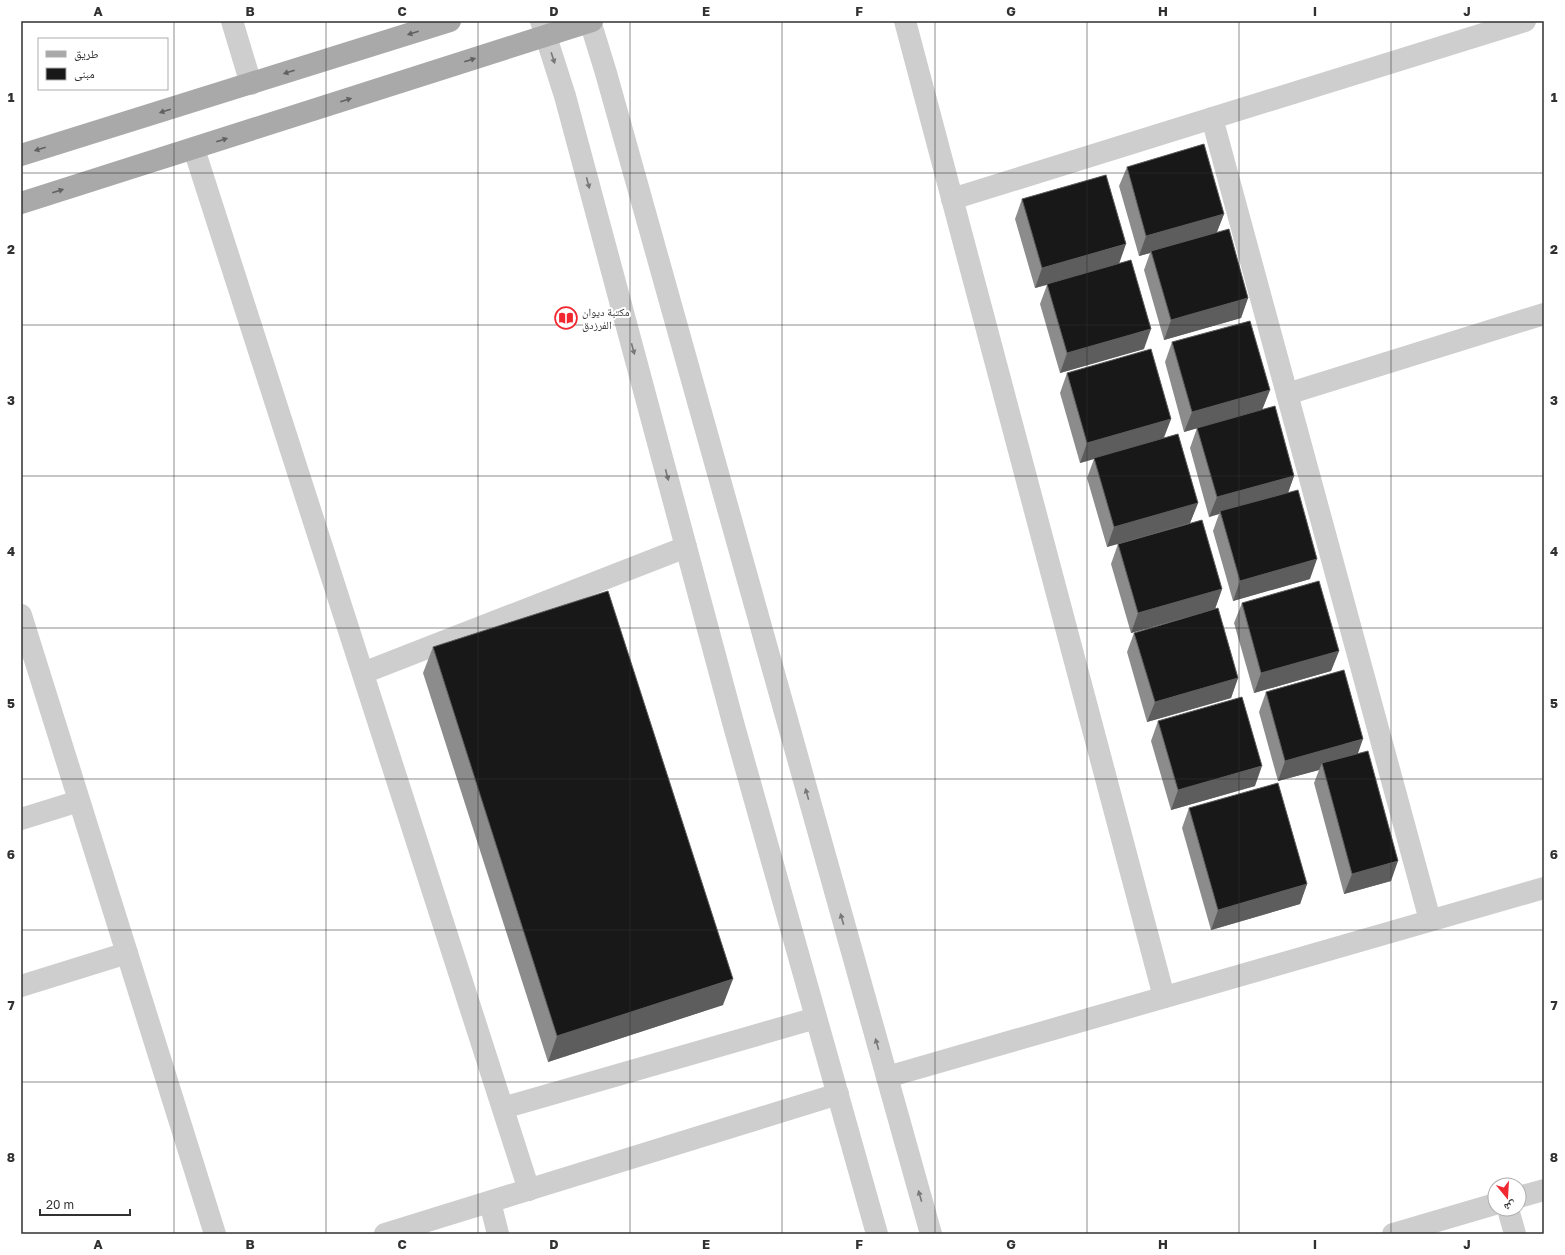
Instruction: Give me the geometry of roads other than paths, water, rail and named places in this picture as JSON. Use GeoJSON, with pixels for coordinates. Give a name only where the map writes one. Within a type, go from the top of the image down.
{"type":"FeatureCollection","features":[{"type":"Feature","properties":{"kind":"main road"},"geometry":{"type":"LineString","coordinates":[[21,155],[450,21]]}},
{"type":"Feature","properties":{"kind":"main road"},"geometry":{"type":"LineString","coordinates":[[21,203],[194,149],[543,29],[591,21]]}},
{"type":"Feature","properties":{"kind":"street"},"geometry":{"type":"LineString","coordinates":[[232,21],[251,84]]}},
{"type":"Feature","properties":{"kind":"street"},"geometry":{"type":"LineString","coordinates":[[591,21],[930,1234]]}},
{"type":"Feature","properties":{"kind":"street"},"geometry":{"type":"LineString","coordinates":[[905,21],[1164,997]]}},
{"type":"Feature","properties":{"kind":"street"},"geometry":{"type":"LineString","coordinates":[[952,198],[1517,22]]}},
{"type":"Feature","properties":{"kind":"street"},"geometry":{"type":"LineString","coordinates":[[543,29],[565,96],[736,734],[877,1234]]}},
{"type":"Feature","properties":{"kind":"street"},"geometry":{"type":"LineString","coordinates":[[1212,118],[1430,920]]}},
{"type":"Feature","properties":{"kind":"street"},"geometry":{"type":"LineString","coordinates":[[194,149],[529,1190]]}},
{"type":"Feature","properties":{"kind":"street"},"geometry":{"type":"LineString","coordinates":[[1287,394],[1544,314]]}},
{"type":"Feature","properties":{"kind":"street"},"geometry":{"type":"LineString","coordinates":[[363,673],[686,547]]}},
{"type":"Feature","properties":{"kind":"street"},"geometry":{"type":"LineString","coordinates":[[21,614],[215,1234]]}},
{"type":"Feature","properties":{"kind":"street"},"geometry":{"type":"LineString","coordinates":[[21,819],[79,801]]}},
{"type":"Feature","properties":{"kind":"street"},"geometry":{"type":"LineString","coordinates":[[887,1077],[1544,888]]}},
{"type":"Feature","properties":{"kind":"street"},"geometry":{"type":"LineString","coordinates":[[21,986],[127,953]]}},
{"type":"Feature","properties":{"kind":"street"},"geometry":{"type":"LineString","coordinates":[[503,1108],[816,1018]]}},
{"type":"Feature","properties":{"kind":"street"},"geometry":{"type":"LineString","coordinates":[[385,1234],[838,1094]]}},
{"type":"Feature","properties":{"kind":"street"},"geometry":{"type":"LineString","coordinates":[[1527,1195],[1544,1190]]}},
{"type":"Feature","properties":{"kind":"street"},"geometry":{"type":"LineString","coordinates":[[490,1202],[498,1234]]}},
{"type":"Feature","properties":{"kind":"street"},"geometry":{"type":"LineString","coordinates":[[1393,1234],[1487,1206]]}},
{"type":"Feature","properties":{"kind":"street"},"geometry":{"type":"LineString","coordinates":[[1510,1217],[1515,1234]]}},
{"type":"Feature","properties":{"kind":"place","name":"مكتبة ديوان الفرزدق"},"geometry":{"type":"Point","coordinates":[566,318]}}]}
